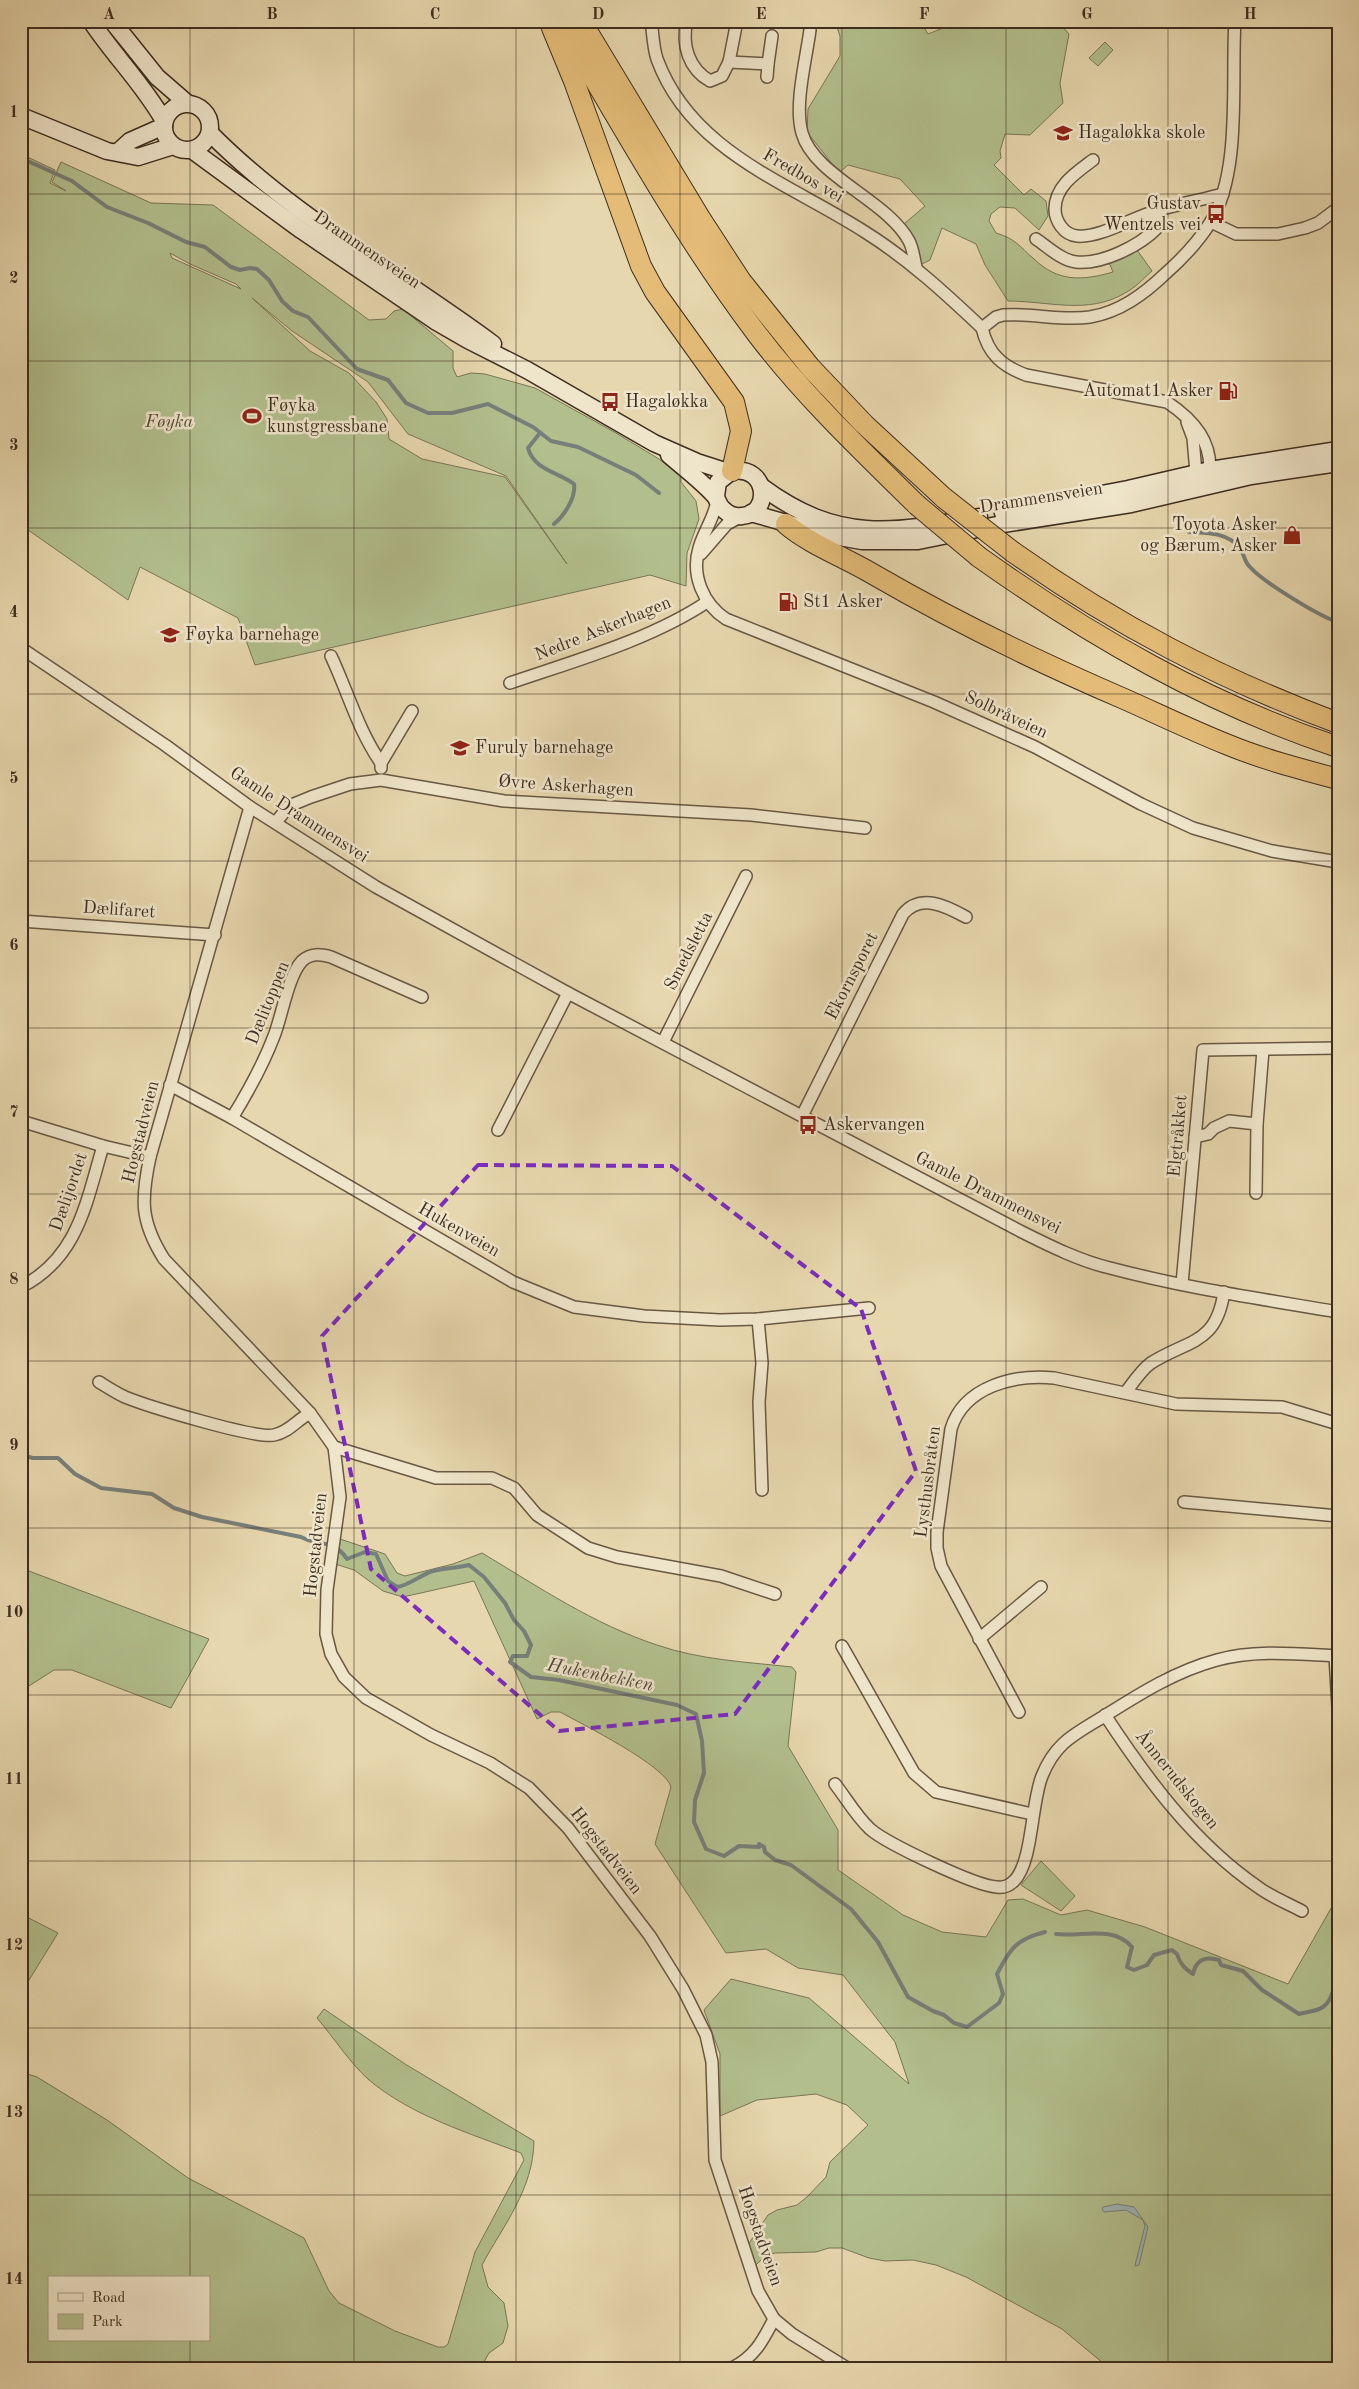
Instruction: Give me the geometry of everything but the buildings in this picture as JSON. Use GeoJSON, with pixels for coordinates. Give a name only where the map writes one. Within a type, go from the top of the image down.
{"type":"FeatureCollection","features":[{"type":"Feature","properties":{"kind":"highway"},"geometry":{"type":"LineString","coordinates":[[549,21],[574,81],[641,266],[655,292],[734,402],[741,431],[732,465]]}},
{"type":"Feature","properties":{"kind":"highway"},"geometry":{"type":"LineString","coordinates":[[560,21],[636,150],[726,294],[795,380],[917,505],[979,557],[1081,626],[1151,666],[1271,723],[1338,747]]}},
{"type":"Feature","properties":{"kind":"highway"},"geometry":{"type":"LineString","coordinates":[[581,21],[700,218],[741,281],[810,367],[871,430],[944,498],[1013,552],[1092,606],[1160,646],[1241,685],[1338,723]]}},
{"type":"Feature","properties":{"kind":"highway"},"geometry":{"type":"LineString","coordinates":[[786,524],[797,533],[986,635],[1090,684],[1227,744],[1290,766],[1338,779]]}},
{"type":"Feature","properties":{"kind":"main road"},"geometry":{"type":"LineString","coordinates":[[91,21],[147,92],[164,123],[165,136],[173,146],[192,150],[204,143],[210,134],[210,122],[205,112],[196,105],[186,103],[157,77],[112,21]]}},
{"type":"Feature","properties":{"kind":"main road"},"geometry":{"type":"LineString","coordinates":[[119,152],[130,141],[164,123],[172,108],[186,103]]}},
{"type":"Feature","properties":{"kind":"main road"},"geometry":{"type":"LineString","coordinates":[[21,116],[96,147],[138,156],[173,146]]}},
{"type":"Feature","properties":{"kind":"main road","name":"Drammensveien"},"geometry":{"type":"LineString","coordinates":[[210,134],[236,160],[292,203],[527,370]]}},
{"type":"Feature","properties":{"kind":"main road","name":"Drammensveien"},"geometry":{"type":"LineString","coordinates":[[192,150],[301,230],[435,321],[527,370],[654,443],[697,462],[732,465]]}},
{"type":"Feature","properties":{"kind":"main road","name":"Drammensveien"},"geometry":{"type":"LineString","coordinates":[[654,443],[716,498]]}},
{"type":"Feature","properties":{"kind":"main road","name":"Drammensveien"},"geometry":{"type":"LineString","coordinates":[[762,488],[781,502],[828,523],[865,530],[909,530],[1338,450]]}},
{"type":"Feature","properties":{"kind":"main road","name":"Drammensveien"},"geometry":{"type":"LineString","coordinates":[[747,515],[862,541],[918,541],[997,525],[1131,504],[1205,476],[1251,476],[1338,463]]}},
{"type":"Feature","properties":{"kind":"main road"},"geometry":{"type":"LineString","coordinates":[[732,465],[747,471],[759,480],[762,488],[761,502],[747,515],[732,515],[723,510],[716,498],[718,482],[732,465]]}},
{"type":"Feature","properties":{"kind":"street","name":"Fredbos vei"},"geometry":{"type":"LineString","coordinates":[[650,21],[657,58],[678,98],[708,135],[751,167],[865,232],[916,267],[982,328]]}},
{"type":"Feature","properties":{"kind":"street"},"geometry":{"type":"LineString","coordinates":[[687,21],[686,46],[690,62],[698,74],[710,81],[722,76],[729,62],[737,21]]}},
{"type":"Feature","properties":{"kind":"street"},"geometry":{"type":"LineString","coordinates":[[1205,476],[1210,452],[1202,435],[1167,402],[1026,375],[1012,370],[991,352],[985,342],[982,328],[996,317],[1003,315],[1067,318],[1090,317],[1109,312],[1129,302],[1152,286],[1198,240],[1211,222],[1223,194],[1229,170],[1232,141],[1235,21]]}},
{"type":"Feature","properties":{"kind":"street"},"geometry":{"type":"LineString","coordinates":[[810,30],[800,105],[802,133],[812,152],[826,166],[896,224],[909,242],[916,267]]}},
{"type":"Feature","properties":{"kind":"street"},"geometry":{"type":"LineString","coordinates":[[767,77],[772,36]]}},
{"type":"Feature","properties":{"kind":"street"},"geometry":{"type":"LineString","coordinates":[[729,62],[768,64]]}},
{"type":"Feature","properties":{"kind":"street"},"geometry":{"type":"LineString","coordinates":[[1093,160],[1070,177],[1057,198],[1055,210],[1057,221],[1064,231],[1076,236],[1095,234],[1155,211],[1223,194]]}},
{"type":"Feature","properties":{"kind":"street"},"geometry":{"type":"LineString","coordinates":[[1211,222],[1236,234],[1278,234],[1310,226],[1338,208]]}},
{"type":"Feature","properties":{"kind":"street"},"geometry":{"type":"LineString","coordinates":[[1036,238],[1058,254],[1076,262],[1102,258],[1135,246],[1147,238],[1156,229],[1155,211]]}},
{"type":"Feature","properties":{"kind":"street","name":"Solbråveien"},"geometry":{"type":"LineString","coordinates":[[716,498],[714,516],[698,549],[699,586],[707,602],[715,612],[733,623],[934,702],[1035,747],[1141,804],[1193,828],[1272,851],[1338,862]]}},
{"type":"Feature","properties":{"kind":"street"},"geometry":{"type":"LineString","coordinates":[[698,558],[727,524],[747,515]]}},
{"type":"Feature","properties":{"kind":"street","name":"Nedre Askerhagen"},"geometry":{"type":"LineString","coordinates":[[510,683],[617,645],[681,618],[707,602]]}},
{"type":"Feature","properties":{"kind":"street","name":"Gamle Drammensvei"},"geometry":{"type":"LineString","coordinates":[[21,648],[165,745],[250,806],[385,892],[568,993],[1054,1248],[1108,1268],[1182,1284],[1338,1312]]}},
{"type":"Feature","properties":{"kind":"street"},"geometry":{"type":"LineString","coordinates":[[331,656],[351,700],[358,724],[382,763]]}},
{"type":"Feature","properties":{"kind":"street"},"geometry":{"type":"LineString","coordinates":[[381,780],[382,763],[412,711]]}},
{"type":"Feature","properties":{"kind":"street","name":"Øvre Askerhagen"},"geometry":{"type":"LineString","coordinates":[[276,822],[289,806],[311,797],[350,784],[381,780],[504,801],[751,815],[865,828]]}},
{"type":"Feature","properties":{"kind":"street","name":"Hogstadveien"},"geometry":{"type":"LineString","coordinates":[[250,806],[215,935],[150,1157],[143,1200],[146,1225],[152,1240],[164,1259],[310,1413],[334,1448],[340,1496],[327,1590],[326,1634],[331,1654],[344,1677],[366,1698],[431,1736],[490,1763],[529,1788],[568,1828],[650,1936],[683,1989],[706,2035],[712,2062],[715,2160],[758,2291],[774,2319],[792,2334],[848,2368]]}},
{"type":"Feature","properties":{"kind":"street","name":"Smedsletta"},"geometry":{"type":"LineString","coordinates":[[663,1042],[746,876]]}},
{"type":"Feature","properties":{"kind":"street","name":"Ekornsporet"},"geometry":{"type":"LineString","coordinates":[[802,1116],[903,914],[909,908],[921,903],[933,903],[946,906],[966,917]]}},
{"type":"Feature","properties":{"kind":"street","name":"Dælifaret"},"geometry":{"type":"LineString","coordinates":[[21,921],[215,935]]}},
{"type":"Feature","properties":{"kind":"street","name":"Dælitoppen"},"geometry":{"type":"LineString","coordinates":[[232,1118],[253,1083],[269,1048],[296,970],[307,958],[316,954],[331,957],[422,997]]}},
{"type":"Feature","properties":{"kind":"street"},"geometry":{"type":"LineString","coordinates":[[498,1130],[568,993]]}},
{"type":"Feature","properties":{"kind":"street","name":"Elgtråkket"},"geometry":{"type":"LineString","coordinates":[[1182,1284],[1204,1050],[1338,1048]]}},
{"type":"Feature","properties":{"kind":"street"},"geometry":{"type":"LineString","coordinates":[[1256,1194],[1257,1124],[1263,1050]]}},
{"type":"Feature","properties":{"kind":"street","name":"Hukenveien"},"geometry":{"type":"LineString","coordinates":[[170,1086],[232,1118],[508,1279],[574,1307],[620,1314],[720,1320],[758,1319],[869,1308]]}},
{"type":"Feature","properties":{"kind":"street"},"geometry":{"type":"LineString","coordinates":[[21,1121],[103,1146],[150,1157]]}},
{"type":"Feature","properties":{"kind":"street"},"geometry":{"type":"LineString","coordinates":[[1195,1136],[1208,1134],[1214,1128],[1229,1121],[1257,1124]]}},
{"type":"Feature","properties":{"kind":"street","name":"Dælijordet"},"geometry":{"type":"LineString","coordinates":[[21,1287],[44,1274],[63,1254],[74,1236],[81,1220],[103,1146]]}},
{"type":"Feature","properties":{"kind":"street"},"geometry":{"type":"LineString","coordinates":[[1126,1392],[1149,1364],[1204,1335],[1217,1322],[1224,1292]]}},
{"type":"Feature","properties":{"kind":"street"},"geometry":{"type":"LineString","coordinates":[[758,1319],[762,1363],[759,1402],[762,1490]]}},
{"type":"Feature","properties":{"kind":"street","name":"Lysthusbråten"},"geometry":{"type":"LineString","coordinates":[[1019,1712],[950,1585],[937,1548],[940,1503],[954,1420],[966,1404],[990,1387],[1016,1378],[1034,1376],[1126,1392],[1176,1404],[1282,1407],[1338,1424]]}},
{"type":"Feature","properties":{"kind":"street"},"geometry":{"type":"LineString","coordinates":[[99,1382],[124,1396],[165,1410],[257,1434],[273,1436],[288,1430],[310,1413]]}},
{"type":"Feature","properties":{"kind":"street"},"geometry":{"type":"LineString","coordinates":[[334,1448],[436,1478],[478,1476],[492,1478],[507,1483],[521,1495],[537,1515],[588,1548],[618,1556],[721,1576],[775,1594]]}},
{"type":"Feature","properties":{"kind":"street"},"geometry":{"type":"LineString","coordinates":[[1184,1502],[1338,1516]]}},
{"type":"Feature","properties":{"kind":"street"},"geometry":{"type":"LineString","coordinates":[[979,1639],[1041,1586]]}},
{"type":"Feature","properties":{"kind":"street"},"geometry":{"type":"LineString","coordinates":[[842,1646],[914,1773],[923,1783],[936,1792],[968,1801],[1032,1814]]}},
{"type":"Feature","properties":{"kind":"street"},"geometry":{"type":"LineString","coordinates":[[835,1784],[870,1829],[894,1845],[968,1878],[995,1887],[1005,1887],[1014,1881],[1021,1870],[1028,1847],[1032,1814],[1039,1783],[1054,1753],[1069,1737],[1140,1693],[1168,1678],[1218,1659],[1268,1654],[1336,1656],[1338,1707]]}},
{"type":"Feature","properties":{"kind":"street","name":"Ånnerudskogen"},"geometry":{"type":"LineString","coordinates":[[1105,1716],[1131,1754],[1175,1811],[1205,1843],[1259,1888],[1302,1911]]}},
{"type":"Feature","properties":{"kind":"street"},"geometry":{"type":"LineString","coordinates":[[732,2368],[746,2361],[759,2347],[774,2319]]}},
{"type":"Feature","properties":{"kind":"highlighted area"},"geometry":{"type":"Polygon","coordinates":[[[478,1165],[672,1166],[861,1309],[916,1471],[735,1714],[559,1731],[371,1569],[322,1336],[478,1165]]]}},
{"type":"Feature","properties":{"kind":"green space"},"geometry":{"type":"Polygon","coordinates":[[[835,21],[920,21],[928,34],[961,21],[1040,21],[1040,27],[1060,24],[1069,34],[1060,83],[1063,103],[1030,135],[1005,134],[1000,151],[1001,158],[994,165],[1024,195],[1031,189],[1046,201],[1048,216],[1039,230],[1015,208],[1000,207],[991,214],[989,221],[996,233],[1013,240],[1043,267],[1061,276],[1081,278],[1113,272],[1108,260],[1137,250],[1152,271],[1129,291],[1111,300],[1097,304],[1068,305],[1008,301],[985,265],[976,244],[942,228],[930,260],[916,267],[904,224],[925,206],[900,179],[848,165],[841,171],[833,165],[807,132],[808,109],[840,56],[840,36],[835,21]]]}},
{"type":"Feature","properties":{"kind":"green space"},"geometry":{"type":"Polygon","coordinates":[[[1105,42],[1113,50],[1098,66],[1089,58],[1105,42]]]}},
{"type":"Feature","properties":{"kind":"green space","name":"Føyka"},"geometry":{"type":"Polygon","coordinates":[[[21,154],[55,170],[50,183],[66,191],[52,182],[61,162],[151,203],[213,205],[369,320],[386,319],[394,311],[403,309],[453,351],[453,368],[457,377],[471,373],[485,374],[535,388],[659,459],[681,476],[681,482],[696,501],[699,519],[687,553],[686,586],[650,575],[255,665],[238,618],[140,567],[128,600],[21,525],[21,154]],[[170,253],[172,258],[241,289],[236,284],[170,253]],[[252,298],[310,351],[349,373],[376,402],[387,419],[389,439],[422,459],[505,477],[567,564],[506,476],[408,434],[368,382],[292,331],[252,298]]]}},
{"type":"Feature","properties":{"kind":"green space"},"geometry":{"type":"Polygon","coordinates":[[[337,1538],[385,1554],[397,1573],[405,1576],[453,1564],[482,1553],[589,1616],[657,1645],[690,1654],[724,1660],[792,1667],[796,1672],[788,1746],[838,1830],[838,1870],[903,1915],[942,1932],[986,1937],[1008,1900],[1023,1899],[1061,1915],[1087,1910],[1145,1927],[1288,1984],[1338,1896],[1338,2368],[1109,2368],[1062,2329],[966,2277],[936,2265],[913,2260],[885,2261],[869,2258],[842,2248],[829,2248],[816,2252],[775,2253],[765,2256],[755,2266],[748,2245],[768,2215],[777,2210],[797,2205],[807,2197],[826,2177],[830,2162],[868,2125],[847,2105],[816,2094],[757,2100],[720,2116],[720,2054],[704,2010],[731,1979],[809,1998],[909,2084],[895,2042],[843,1975],[798,1968],[766,1949],[726,1953],[655,1844],[671,1787],[666,1778],[655,1768],[622,1746],[560,1712],[551,1712],[537,1719],[474,1581],[403,1597],[383,1591],[354,1570],[332,1563],[337,1538]]]}},
{"type":"Feature","properties":{"kind":"green space"},"geometry":{"type":"Polygon","coordinates":[[[21,1568],[209,1639],[171,1708],[72,1670],[54,1670],[21,1691],[21,1568]]]}},
{"type":"Feature","properties":{"kind":"green space"},"geometry":{"type":"Polygon","coordinates":[[[1041,1861],[1075,1896],[1061,1911],[1021,1885],[1041,1861]]]}},
{"type":"Feature","properties":{"kind":"green space"},"geometry":{"type":"Polygon","coordinates":[[[21,1914],[58,1933],[21,1993],[21,1914]]]}},
{"type":"Feature","properties":{"kind":"green space"},"geometry":{"type":"Polygon","coordinates":[[[324,2009],[405,2064],[534,2141],[529,2175],[523,2191],[482,2265],[488,2287],[504,2303],[508,2326],[503,2343],[489,2353],[484,2362],[489,2368],[21,2368],[21,2072],[37,2077],[107,2120],[188,2178],[304,2238],[329,2291],[339,2303],[395,2331],[438,2347],[444,2347],[448,2344],[475,2252],[524,2160],[521,2153],[461,2131],[404,2104],[369,2080],[355,2066],[317,2018],[324,2009]]]}},
{"type":"Feature","properties":{"kind":"water"},"geometry":{"type":"Polygon","coordinates":[[[1117,2204],[1134,2207],[1148,2227],[1139,2265],[1135,2266],[1145,2226],[1143,2220],[1126,2210],[1104,2212],[1102,2209],[1103,2207],[1117,2204]]]}},
{"type":"Feature","properties":{"kind":"waterway"},"geometry":{"type":"LineString","coordinates":[[21,158],[72,181],[107,207],[148,223],[186,242],[205,247],[231,267],[240,270],[257,269],[269,280],[282,301],[293,311],[308,317],[357,369],[388,380],[406,403],[428,413],[452,413],[488,404],[533,427],[551,441],[578,447],[636,475],[659,493]]}},
{"type":"Feature","properties":{"kind":"waterway"},"geometry":{"type":"LineString","coordinates":[[540,433],[528,448],[531,455],[541,466],[574,484],[569,506],[554,524]]}},
{"type":"Feature","properties":{"kind":"waterway"},"geometry":{"type":"LineString","coordinates":[[1189,532],[1215,534],[1228,538],[1241,549],[1248,565],[1266,581],[1305,606],[1338,622]]}},
{"type":"Feature","properties":{"kind":"waterway","name":"Hukenbekken"},"geometry":{"type":"LineString","coordinates":[[21,1455],[33,1458],[58,1458],[75,1474],[101,1488],[152,1494],[174,1508],[202,1517],[331,1545],[342,1552],[347,1559],[365,1552],[376,1554],[388,1581],[397,1587],[433,1571],[469,1565],[484,1577],[524,1631],[531,1645],[527,1656],[513,1656],[510,1662],[531,1677],[559,1680],[677,1705],[696,1714],[702,1741],[704,1773],[695,1800],[694,1822],[706,1849],[724,1856],[739,1846],[759,1847],[759,1844],[775,1860],[791,1865],[851,1909],[878,1942],[908,1997],[944,2015],[954,2023],[967,2027],[999,2003],[1003,1994],[997,1974],[1006,1958],[1020,1942],[1045,1932]]}},
{"type":"Feature","properties":{"kind":"waterway","name":"Hukenbekken"},"geometry":{"type":"LineString","coordinates":[[1056,1934],[1097,1933],[1116,1936],[1132,1947],[1127,1967],[1134,1970],[1147,1965],[1154,1955],[1172,1950],[1177,1954],[1183,1966],[1193,1974],[1196,1965],[1202,1960],[1210,1958],[1219,1960],[1221,1965],[1243,1971],[1262,1990],[1299,2014],[1311,2012],[1324,2006],[1331,1998],[1333,1991],[1338,1991]]}},
{"type":"Feature","properties":{"kind":"place","name":"Hagaløkka skole"},"geometry":{"type":"Point","coordinates":[1063,133]}},
{"type":"Feature","properties":{"kind":"place","name":"Gustav Wentzels vei"},"geometry":{"type":"Point","coordinates":[1216,214]}},
{"type":"Feature","properties":{"kind":"place","name":"Automat1 Asker"},"geometry":{"type":"Point","coordinates":[1228,391]}},
{"type":"Feature","properties":{"kind":"place","name":"Hagaløkka"},"geometry":{"type":"Point","coordinates":[610,402]}},
{"type":"Feature","properties":{"kind":"place","name":"Føyka kunstgressbane"},"geometry":{"type":"Point","coordinates":[252,416]}},
{"type":"Feature","properties":{"kind":"place","name":"Toyota Asker og Bærum, Asker"},"geometry":{"type":"Point","coordinates":[1292,535]}},
{"type":"Feature","properties":{"kind":"place","name":"St1 Asker"},"geometry":{"type":"Point","coordinates":[788,602]}},
{"type":"Feature","properties":{"kind":"place","name":"Føyka barnehage"},"geometry":{"type":"Point","coordinates":[170,635]}},
{"type":"Feature","properties":{"kind":"place","name":"Furuly barnehage"},"geometry":{"type":"Point","coordinates":[460,748]}},
{"type":"Feature","properties":{"kind":"place","name":"Askervangen"},"geometry":{"type":"Point","coordinates":[808,1125]}}]}
